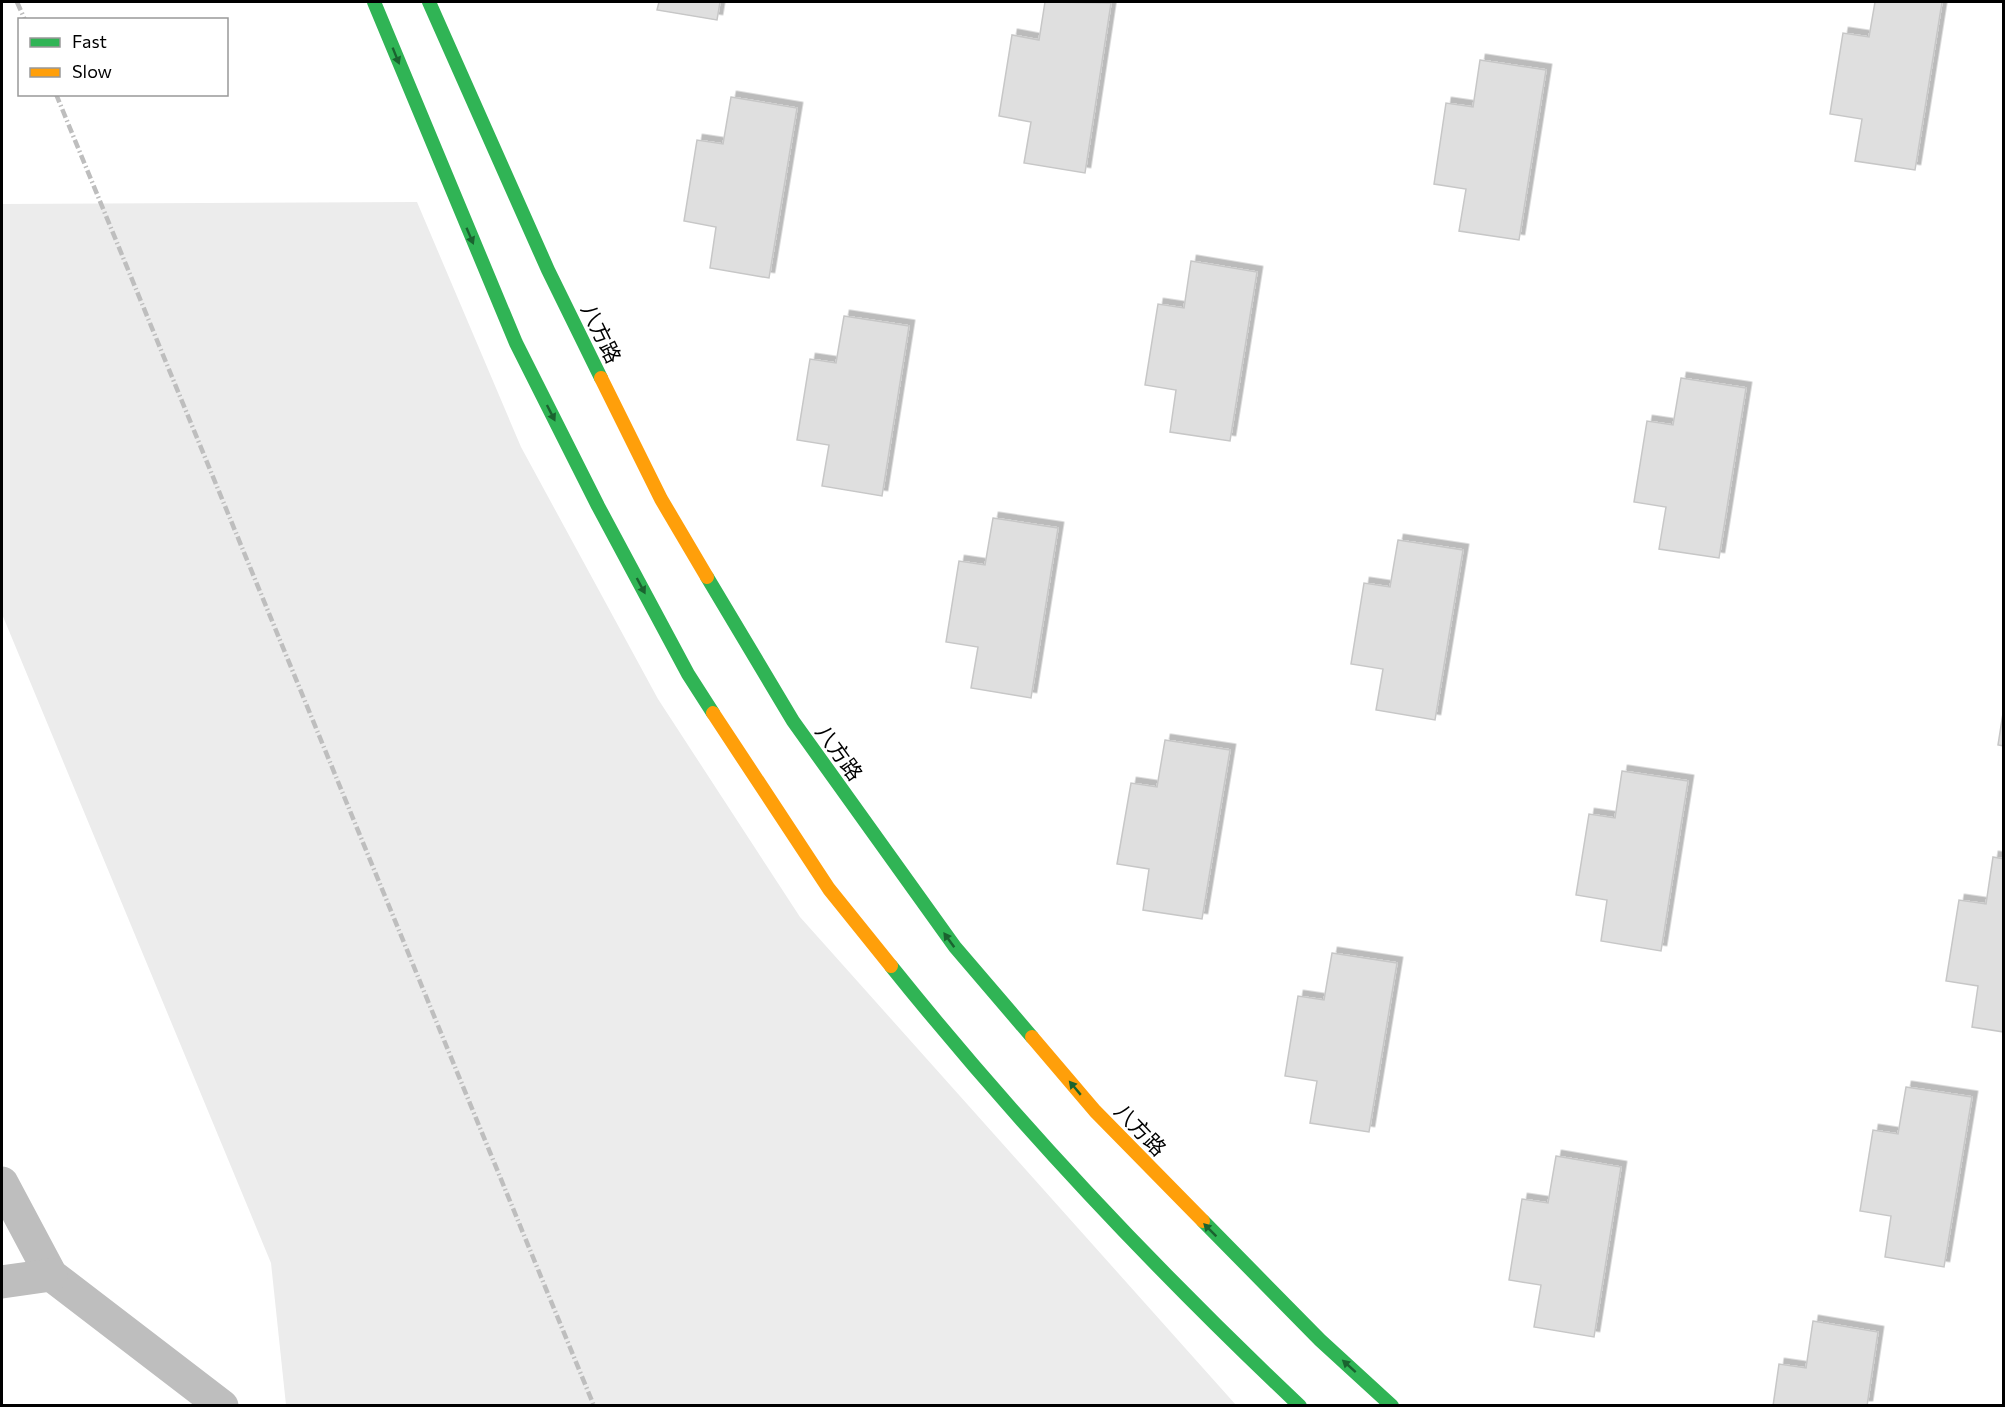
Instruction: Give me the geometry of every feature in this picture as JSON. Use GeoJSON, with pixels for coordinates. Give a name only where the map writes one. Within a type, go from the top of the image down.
{"type":"FeatureCollection","features":[{"type":"Feature","properties":{"kind":"main road"},"geometry":{"type":"LineString","coordinates":[[374,2],[516,343],[598,506],[688,674],[822,879],[961,1053],[1113,1222],[1200,1312],[1300,1406]]}},
{"type":"Feature","properties":{"kind":"main road","name":"八方路"},"geometry":{"type":"LineString","coordinates":[[429,2],[548,270],[656,488],[793,721],[955,947],[1095,1112],[1320,1340],[1392,1406]]}},
{"type":"Feature","properties":{"kind":"street"},"geometry":{"type":"LineString","coordinates":[[2,1183],[51,1275],[222,1406]]}},
{"type":"Feature","properties":{"kind":"street"},"geometry":{"type":"LineString","coordinates":[[2,1282],[51,1275]]}},
{"type":"Feature","properties":{"kind":"shaded area"},"geometry":{"type":"Polygon","coordinates":[[[417,202],[521,447],[658,699],[800,917],[1236,1405],[286,1405],[271,1263],[2,614],[2,204],[417,202]]]}},
{"type":"Feature","properties":{"kind":"building"},"geometry":{"type":"Polygon","coordinates":[[[659,2],[720,2],[717,20],[657,10],[659,2]]]}},
{"type":"Feature","properties":{"kind":"building"},"geometry":{"type":"Polygon","coordinates":[[[1045,2],[1111,3],[1085,173],[1024,163],[1031,122],[999,116],[1012,35],[1039,40],[1045,2]]]}},
{"type":"Feature","properties":{"kind":"building"},"geometry":{"type":"Polygon","coordinates":[[[1875,2],[1942,2],[1915,170],[1855,161],[1862,119],[1830,114],[1843,33],[1869,37],[1875,2]]]}},
{"type":"Feature","properties":{"kind":"building"},"geometry":{"type":"Polygon","coordinates":[[[1480,60],[1546,70],[1519,240],[1459,231],[1466,189],[1434,184],[1446,103],[1473,107],[1480,60]]]}},
{"type":"Feature","properties":{"kind":"building"},"geometry":{"type":"Polygon","coordinates":[[[731,97],[797,108],[769,278],[710,268],[716,227],[684,221],[697,140],[723,144],[731,97]]]}},
{"type":"Feature","properties":{"kind":"building"},"geometry":{"type":"Polygon","coordinates":[[[1191,261],[1257,272],[1230,441],[1170,432],[1176,390],[1145,385],[1158,304],[1184,308],[1191,261]]]}},
{"type":"Feature","properties":{"kind":"building"},"geometry":{"type":"Polygon","coordinates":[[[844,316],[909,326],[882,496],[822,486],[829,445],[797,440],[810,359],[836,363],[844,316]]]}},
{"type":"Feature","properties":{"kind":"building"},"geometry":{"type":"Polygon","coordinates":[[[1681,378],[1746,388],[1719,558],[1659,549],[1666,507],[1634,502],[1647,421],[1673,425],[1681,378]]]}},
{"type":"Feature","properties":{"kind":"building"},"geometry":{"type":"Polygon","coordinates":[[[993,518],[1058,528],[1031,698],[971,688],[978,647],[946,642],[959,561],[985,565],[993,518]]]}},
{"type":"Feature","properties":{"kind":"building"},"geometry":{"type":"Polygon","coordinates":[[[1398,540],[1463,550],[1435,720],[1376,710],[1383,669],[1351,664],[1364,583],[1390,587],[1398,540]]]}},
{"type":"Feature","properties":{"kind":"building"},"geometry":{"type":"Polygon","coordinates":[[[2004,707],[2004,746],[1998,745],[2004,707]]]}},
{"type":"Feature","properties":{"kind":"building"},"geometry":{"type":"Polygon","coordinates":[[[1165,740],[1230,750],[1202,919],[1143,910],[1149,869],[1117,864],[1131,783],[1157,787],[1165,740]]]}},
{"type":"Feature","properties":{"kind":"building"},"geometry":{"type":"Polygon","coordinates":[[[1622,771],[1688,781],[1661,951],[1601,941],[1607,900],[1576,895],[1589,814],[1615,818],[1622,771]]]}},
{"type":"Feature","properties":{"kind":"building"},"geometry":{"type":"Polygon","coordinates":[[[1993,857],[2004,859],[2004,1032],[1972,1027],[1978,986],[1946,981],[1959,900],[1986,904],[1993,857]]]}},
{"type":"Feature","properties":{"kind":"building"},"geometry":{"type":"Polygon","coordinates":[[[1332,953],[1397,963],[1369,1132],[1310,1123],[1317,1081],[1285,1076],[1298,996],[1324,1000],[1332,953]]]}},
{"type":"Feature","properties":{"kind":"building"},"geometry":{"type":"Polygon","coordinates":[[[1906,1087],[1972,1097],[1944,1267],[1885,1257],[1891,1216],[1860,1211],[1873,1130],[1898,1134],[1906,1087]]]}},
{"type":"Feature","properties":{"kind":"building"},"geometry":{"type":"Polygon","coordinates":[[[1556,1156],[1621,1167],[1594,1337],[1534,1327],[1541,1285],[1509,1280],[1522,1199],[1548,1203],[1556,1156]]]}},
{"type":"Feature","properties":{"kind":"building"},"geometry":{"type":"Polygon","coordinates":[[[1813,1321],[1878,1332],[1867,1406],[1773,1406],[1779,1364],[1806,1368],[1813,1321]]]}},
{"type":"Feature","properties":{"kind":"railway"},"geometry":{"type":"LineString","coordinates":[[17,2],[24,18]]}},
{"type":"Feature","properties":{"kind":"railway"},"geometry":{"type":"LineString","coordinates":[[57,96],[594,1406]]}},
{"type":"Feature","properties":{"kind":"traffic: fast"},"geometry":{"type":"LineString","coordinates":[[374,2],[516,343],[598,506],[688,674],[713,713]]}},
{"type":"Feature","properties":{"kind":"traffic: fast"},"geometry":{"type":"LineString","coordinates":[[429,2],[548,270],[601,378]]}},
{"type":"Feature","properties":{"kind":"traffic: fast"},"geometry":{"type":"LineString","coordinates":[[707,577],[793,721],[955,947],[1032,1037]]}},
{"type":"Feature","properties":{"kind":"traffic: fast"},"geometry":{"type":"LineString","coordinates":[[891,966],[988,1082],[1088,1193],[1192,1301],[1300,1406]]}},
{"type":"Feature","properties":{"kind":"traffic: fast"},"geometry":{"type":"LineString","coordinates":[[1203,1221],[1320,1340],[1392,1406]]}},
{"type":"Feature","properties":{"kind":"traffic: slow"},"geometry":{"type":"LineString","coordinates":[[601,378],[661,499],[707,577]]}},
{"type":"Feature","properties":{"kind":"traffic: slow"},"geometry":{"type":"LineString","coordinates":[[713,713],[829,889],[891,966]]}},
{"type":"Feature","properties":{"kind":"traffic: slow"},"geometry":{"type":"LineString","coordinates":[[1032,1037],[1095,1111],[1203,1221]]}}]}
